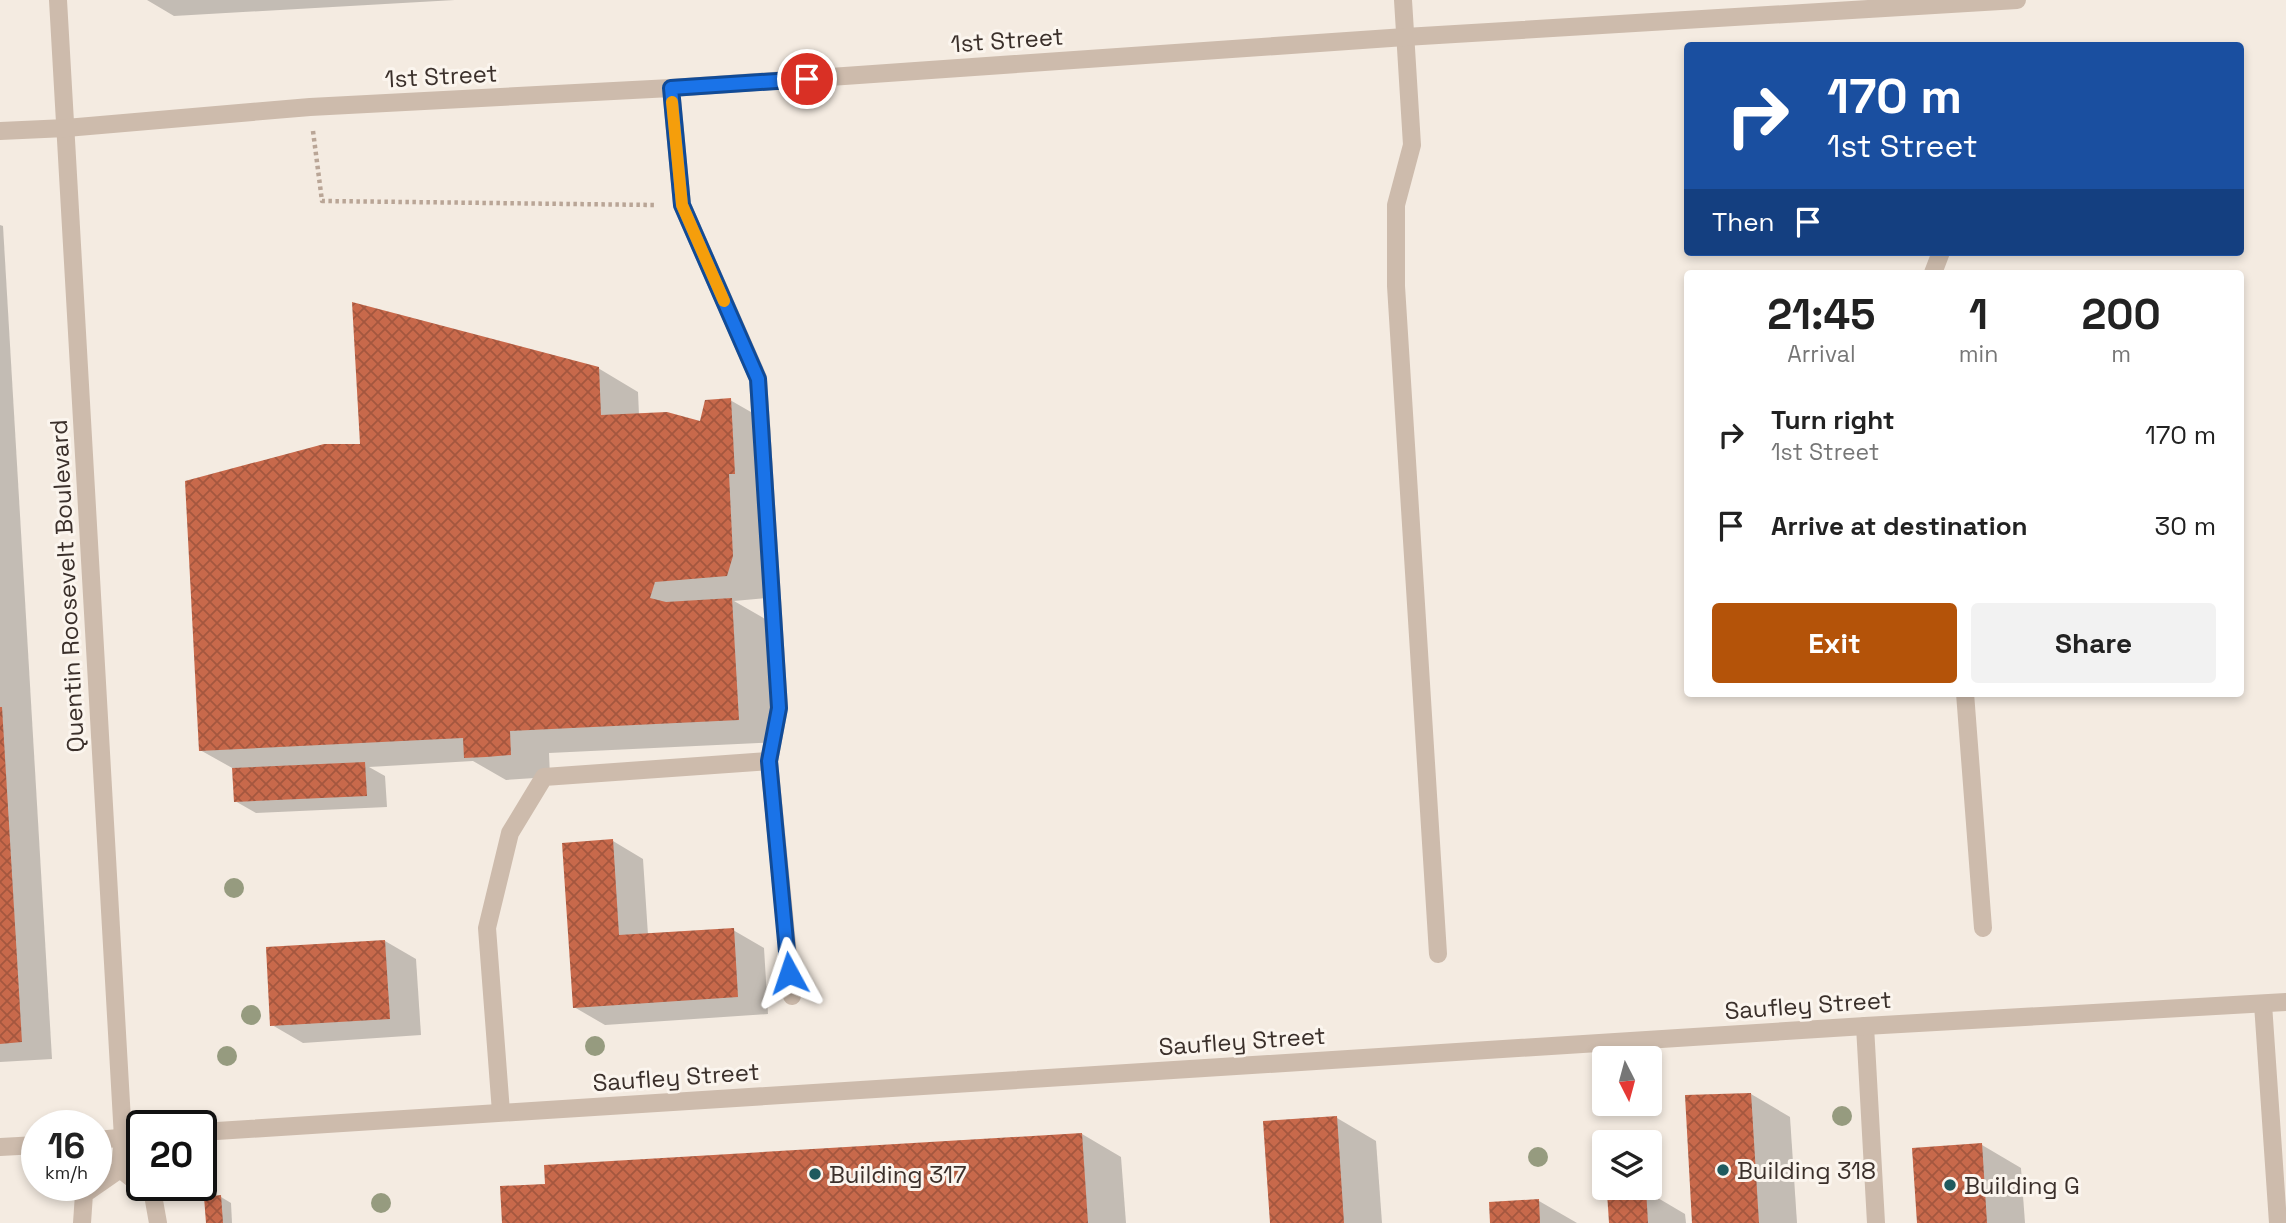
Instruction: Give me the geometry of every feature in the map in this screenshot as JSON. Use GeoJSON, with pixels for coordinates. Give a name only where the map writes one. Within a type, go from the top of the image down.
{"type":"FeatureCollection","features":[{"type":"Feature","properties":{"kind":"street","name":"Quentin Roosevelt Boulevard"},"geometry":{"type":"LineString","coordinates":[[58,0],[123,1138],[120,1169]]}},
{"type":"Feature","properties":{"kind":"street"},"geometry":{"type":"LineString","coordinates":[[1403,0],[1412,145],[1396,205],[1396,286],[1438,954]]}},
{"type":"Feature","properties":{"kind":"street","name":"1st Street"},"geometry":{"type":"LineString","coordinates":[[0,131],[66,128],[310,107],[671,88],[1405,37],[2017,0]]}},
{"type":"Feature","properties":{"kind":"street"},"geometry":{"type":"LineString","coordinates":[[671,88],[682,205],[758,379],[779,708],[769,761],[792,996]]}},
{"type":"Feature","properties":{"kind":"street"},"geometry":{"type":"LineString","coordinates":[[1965,697],[1983,928]]}},
{"type":"Feature","properties":{"kind":"street"},"geometry":{"type":"LineString","coordinates":[[501,1112],[487,928],[509,833],[544,777],[769,761]]}},
{"type":"Feature","properties":{"kind":"street","name":"Saufley Street"},"geometry":{"type":"LineString","coordinates":[[217,1131],[1865,1026],[2286,1002]]}},
{"type":"Feature","properties":{"kind":"street"},"geometry":{"type":"LineString","coordinates":[[2263,1004],[2278,1223]]}},
{"type":"Feature","properties":{"kind":"street"},"geometry":{"type":"LineString","coordinates":[[1865,1026],[1876,1223]]}},
{"type":"Feature","properties":{"kind":"street"},"geometry":{"type":"LineString","coordinates":[[112,1139],[126,1138]]}},
{"type":"Feature","properties":{"kind":"street"},"geometry":{"type":"LineString","coordinates":[[0,1147],[21,1145]]}},
{"type":"Feature","properties":{"kind":"street"},"geometry":{"type":"LineString","coordinates":[[82,1223],[84,1194],[120,1169],[153,1195],[158,1223]]}},
{"type":"Feature","properties":{"kind":"path"},"geometry":{"type":"LineString","coordinates":[[310,107],[322,201],[682,205]]}},
{"type":"Feature","properties":{"kind":"building"},"geometry":{"type":"Polygon","coordinates":[[[352,302],[599,367],[601,415],[667,412],[700,421],[705,400],[731,398],[735,474],[729,474],[733,556],[727,576],[655,582],[650,598],[666,602],[732,598],[739,720],[510,731],[511,755],[486,757],[464,758],[463,738],[199,751],[185,481],[324,444],[360,444],[352,302]]]}},
{"type":"Feature","properties":{"kind":"building"},"geometry":{"type":"Polygon","coordinates":[[[0,707],[22,1042],[0,1044],[0,707]]]}},
{"type":"Feature","properties":{"kind":"building"},"geometry":{"type":"Polygon","coordinates":[[[365,762],[367,796],[234,802],[232,768],[365,762]]]}},
{"type":"Feature","properties":{"kind":"building"},"geometry":{"type":"Polygon","coordinates":[[[613,839],[619,935],[734,928],[738,997],[573,1008],[562,843],[613,839]]]}},
{"type":"Feature","properties":{"kind":"building"},"geometry":{"type":"Polygon","coordinates":[[[385,940],[390,1019],[270,1026],[266,947],[385,940]]]}},
{"type":"Feature","properties":{"kind":"building","name":"Building 318"},"geometry":{"type":"Polygon","coordinates":[[[1751,1093],[1759,1223],[1692,1223],[1685,1095],[1751,1093]]]}},
{"type":"Feature","properties":{"kind":"building"},"geometry":{"type":"Polygon","coordinates":[[[1337,1116],[1344,1223],[1270,1223],[1263,1121],[1337,1116]]]}},
{"type":"Feature","properties":{"kind":"building","name":"Building 317"},"geometry":{"type":"Polygon","coordinates":[[[1082,1133],[1088,1223],[502,1223],[500,1186],[545,1184],[544,1165],[1082,1133]]]}},
{"type":"Feature","properties":{"kind":"building","name":"Building G"},"geometry":{"type":"Polygon","coordinates":[[[1982,1143],[1987,1223],[1917,1223],[1912,1148],[1982,1143]]]}},
{"type":"Feature","properties":{"kind":"building"},"geometry":{"type":"Polygon","coordinates":[[[217,1195],[221,1195],[223,1223],[206,1223],[204,1201],[217,1201],[217,1195]]]}},
{"type":"Feature","properties":{"kind":"building"},"geometry":{"type":"Polygon","coordinates":[[[1539,1199],[1540,1223],[1490,1223],[1489,1202],[1539,1199]]]}},
{"type":"Feature","properties":{"kind":"building"},"geometry":{"type":"Polygon","coordinates":[[[1608,1200],[1647,1200],[1648,1223],[1609,1223],[1608,1200]]]}},
{"type":"Feature","properties":{"kind":"slow traffic"},"geometry":{"type":"LineString","coordinates":[[672,102],[682,205],[724,301]]}},
{"type":"Feature","properties":{"kind":"place","name":"Building 318"},"geometry":{"type":"Point","coordinates":[1723,1170]}},
{"type":"Feature","properties":{"kind":"place","name":"Building 317"},"geometry":{"type":"Point","coordinates":[815,1174]}},
{"type":"Feature","properties":{"kind":"place","name":"Building G"},"geometry":{"type":"Point","coordinates":[1950,1185]}},
{"type":"Feature","properties":{"kind":"route"},"geometry":{"type":"LineString","coordinates":[[789,973],[775,800],[769,761],[779,708],[774,596],[758,379],[682,205],[671,88],[807,79]]}}]}
